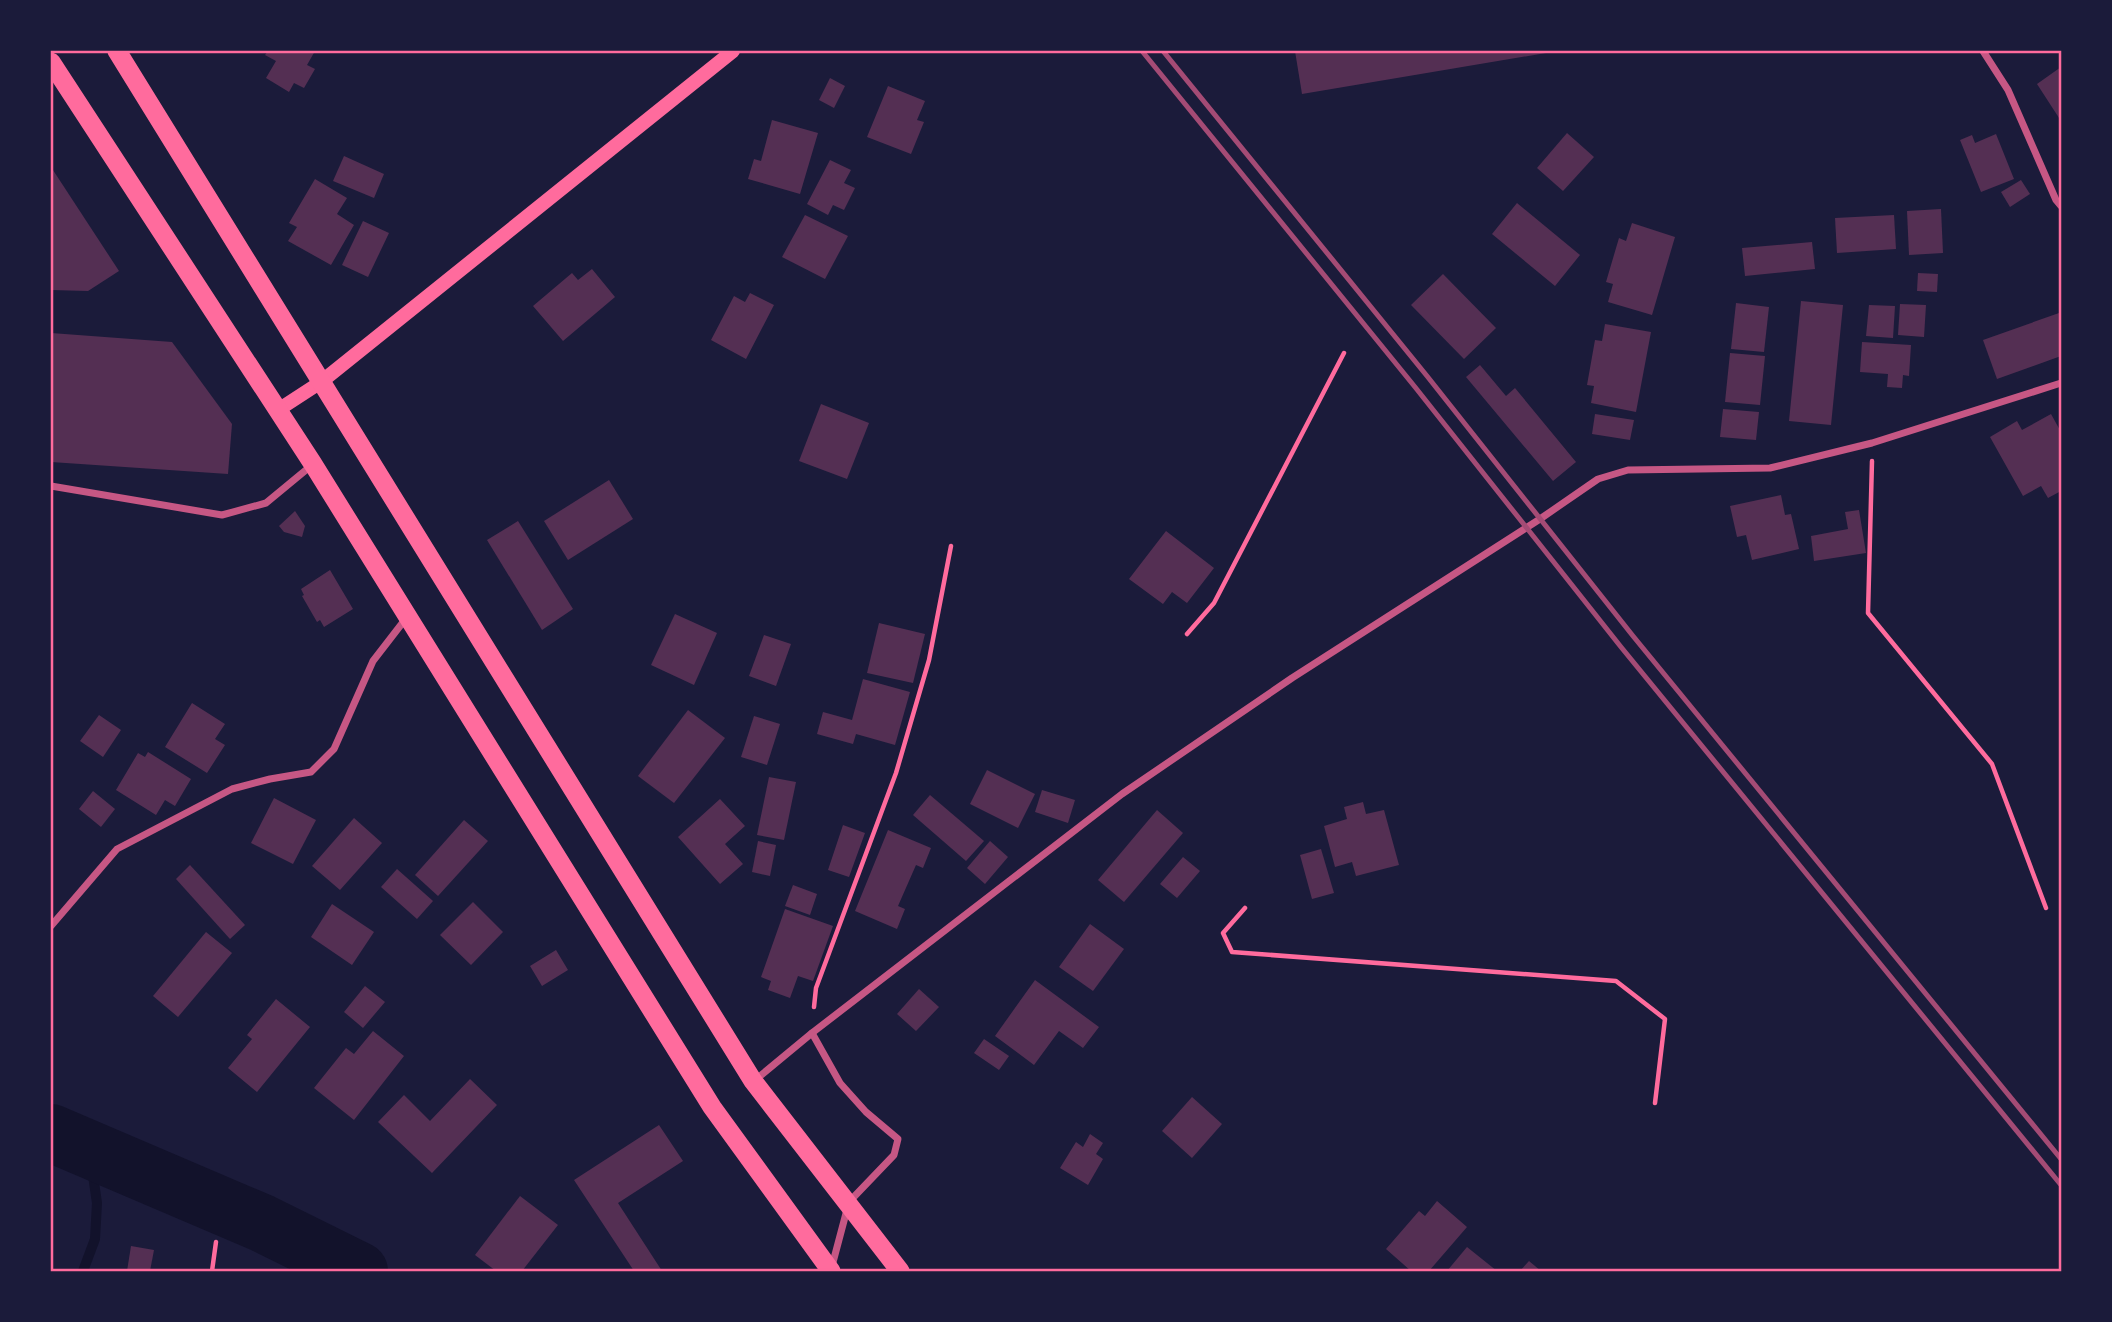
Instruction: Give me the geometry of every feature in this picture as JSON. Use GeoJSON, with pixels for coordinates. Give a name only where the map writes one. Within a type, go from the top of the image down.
{"type":"FeatureCollection","features":[{"type":"Feature","properties":{"kind":"highway"},"geometry":{"type":"LineString","coordinates":[[117,51],[753,1081],[900,1271]]}},
{"type":"Feature","properties":{"kind":"highway"},"geometry":{"type":"LineString","coordinates":[[51,62],[313,464],[712,1107],[831,1271]]}},
{"type":"Feature","properties":{"kind":"main road"},"geometry":{"type":"LineString","coordinates":[[278,410],[321,382],[733,51]]}},
{"type":"Feature","properties":{"kind":"street"},"geometry":{"type":"LineString","coordinates":[[1983,51],[2008,90],[2061,206]]}},
{"type":"Feature","properties":{"kind":"street"},"geometry":{"type":"LineString","coordinates":[[753,1081],[1122,794],[1292,678],[1598,479],[1628,470],[1770,468],[1872,443],[2061,383]]}},
{"type":"Feature","properties":{"kind":"street"},"geometry":{"type":"LineString","coordinates":[[51,486],[222,515],[266,503],[313,464]]}},
{"type":"Feature","properties":{"kind":"street"},"geometry":{"type":"LineString","coordinates":[[51,926],[117,849],[232,789],[311,772],[334,749],[373,661],[407,616]]}},
{"type":"Feature","properties":{"kind":"street"},"geometry":{"type":"LineString","coordinates":[[812,1033],[840,1083],[866,1112],[898,1139],[894,1155],[849,1202],[831,1271]]}},
{"type":"Feature","properties":{"kind":"path"},"geometry":{"type":"LineString","coordinates":[[1187,634],[1214,603],[1344,353]]}},
{"type":"Feature","properties":{"kind":"path"},"geometry":{"type":"LineString","coordinates":[[1872,443],[1868,613],[1992,764],[2046,908]]}},
{"type":"Feature","properties":{"kind":"path"},"geometry":{"type":"LineString","coordinates":[[812,1033],[816,988],[896,773],[929,660],[951,546]]}},
{"type":"Feature","properties":{"kind":"path"},"geometry":{"type":"LineString","coordinates":[[1245,908],[1223,933],[1232,952],[1616,981],[1665,1019],[1655,1103]]}},
{"type":"Feature","properties":{"kind":"path"},"geometry":{"type":"LineString","coordinates":[[212,1271],[216,1242]]}},
{"type":"Feature","properties":{"kind":"building"},"geometry":{"type":"Polygon","coordinates":[[[268,51],[315,51],[307,65],[315,69],[304,88],[294,83],[289,92],[266,78],[276,61],[265,55],[268,51]]]}},
{"type":"Feature","properties":{"kind":"building"},"geometry":{"type":"Polygon","coordinates":[[[1295,51],[1552,51],[1552,52],[1302,94],[1295,51]]]}},
{"type":"Feature","properties":{"kind":"building"},"geometry":{"type":"Polygon","coordinates":[[[2061,67],[2061,121],[2037,84],[2061,67]]]}},
{"type":"Feature","properties":{"kind":"building"},"geometry":{"type":"Polygon","coordinates":[[[830,78],[845,86],[834,108],[819,100],[830,78]]]}},
{"type":"Feature","properties":{"kind":"building"},"geometry":{"type":"Polygon","coordinates":[[[888,86],[925,101],[917,120],[924,122],[911,154],[867,137],[888,86]]]}},
{"type":"Feature","properties":{"kind":"building"},"geometry":{"type":"Polygon","coordinates":[[[772,120],[818,133],[800,194],[748,179],[754,159],[761,161],[772,120]]]}},
{"type":"Feature","properties":{"kind":"building"},"geometry":{"type":"Polygon","coordinates":[[[1567,133],[1594,157],[1563,191],[1537,168],[1567,133]]]}},
{"type":"Feature","properties":{"kind":"building"},"geometry":{"type":"Polygon","coordinates":[[[1996,134],[2014,179],[1981,192],[1960,140],[1972,135],[1975,143],[1996,134]]]}},
{"type":"Feature","properties":{"kind":"building"},"geometry":{"type":"Polygon","coordinates":[[[344,156],[384,174],[374,198],[333,181],[344,156]]]}},
{"type":"Feature","properties":{"kind":"building"},"geometry":{"type":"Polygon","coordinates":[[[830,160],[851,170],[844,183],[855,188],[844,210],[833,205],[828,215],[807,204],[830,160]]]}},
{"type":"Feature","properties":{"kind":"building"},"geometry":{"type":"Polygon","coordinates":[[[51,167],[119,271],[88,291],[51,290],[51,167]]]}},
{"type":"Feature","properties":{"kind":"building"},"geometry":{"type":"Polygon","coordinates":[[[315,179],[347,198],[337,214],[354,225],[331,265],[288,241],[297,227],[289,223],[315,179]]]}},
{"type":"Feature","properties":{"kind":"building"},"geometry":{"type":"Polygon","coordinates":[[[2021,180],[2030,194],[2010,207],[2001,192],[2021,180]]]}},
{"type":"Feature","properties":{"kind":"building"},"geometry":{"type":"Polygon","coordinates":[[[1517,203],[1580,255],[1555,286],[1492,234],[1517,203]]]}},
{"type":"Feature","properties":{"kind":"building"},"geometry":{"type":"Polygon","coordinates":[[[1941,209],[1943,253],[1909,255],[1907,211],[1941,209]]]}},
{"type":"Feature","properties":{"kind":"building"},"geometry":{"type":"Polygon","coordinates":[[[805,215],[848,236],[825,279],[782,257],[805,215]]]}},
{"type":"Feature","properties":{"kind":"building"},"geometry":{"type":"Polygon","coordinates":[[[1894,215],[1896,249],[1837,253],[1835,218],[1894,215]]]}},
{"type":"Feature","properties":{"kind":"building"},"geometry":{"type":"Polygon","coordinates":[[[363,221],[389,233],[368,277],[342,265],[363,221]]]}},
{"type":"Feature","properties":{"kind":"building"},"geometry":{"type":"Polygon","coordinates":[[[1632,223],[1675,237],[1652,315],[1608,302],[1613,284],[1606,282],[1619,238],[1626,241],[1632,223]]]}},
{"type":"Feature","properties":{"kind":"building"},"geometry":{"type":"Polygon","coordinates":[[[1812,242],[1815,269],[1745,276],[1742,248],[1812,242]]]}},
{"type":"Feature","properties":{"kind":"building"},"geometry":{"type":"Polygon","coordinates":[[[592,269],[615,297],[563,341],[533,306],[572,273],[578,280],[592,269]]]}},
{"type":"Feature","properties":{"kind":"building"},"geometry":{"type":"Polygon","coordinates":[[[1918,273],[1938,274],[1937,292],[1917,291],[1918,273]]]}},
{"type":"Feature","properties":{"kind":"building"},"geometry":{"type":"Polygon","coordinates":[[[1443,274],[1496,328],[1464,359],[1411,305],[1443,274]]]}},
{"type":"Feature","properties":{"kind":"building"},"geometry":{"type":"Polygon","coordinates":[[[750,293],[774,305],[746,359],[711,340],[734,296],[745,302],[750,293]]]}},
{"type":"Feature","properties":{"kind":"building"},"geometry":{"type":"Polygon","coordinates":[[[1801,301],[1843,305],[1831,425],[1789,421],[1801,301]]]}},
{"type":"Feature","properties":{"kind":"building"},"geometry":{"type":"Polygon","coordinates":[[[1736,303],[1769,307],[1764,352],[1731,349],[1736,303]]]}},
{"type":"Feature","properties":{"kind":"building"},"geometry":{"type":"Polygon","coordinates":[[[1900,304],[1926,305],[1924,337],[1898,335],[1900,304]]]}},
{"type":"Feature","properties":{"kind":"building"},"geometry":{"type":"Polygon","coordinates":[[[1869,305],[1895,306],[1893,338],[1866,336],[1869,305]]]}},
{"type":"Feature","properties":{"kind":"building"},"geometry":{"type":"Polygon","coordinates":[[[2059,313],[2061,356],[1997,379],[1983,340],[2059,313]]]}},
{"type":"Feature","properties":{"kind":"building"},"geometry":{"type":"Polygon","coordinates":[[[1605,324],[1651,332],[1636,412],[1591,403],[1594,386],[1587,385],[1595,340],[1602,341],[1605,324]]]}},
{"type":"Feature","properties":{"kind":"building"},"geometry":{"type":"Polygon","coordinates":[[[51,333],[172,342],[232,424],[228,474],[51,462],[51,333]]]}},
{"type":"Feature","properties":{"kind":"building"},"geometry":{"type":"Polygon","coordinates":[[[1862,342],[1911,345],[1909,376],[1903,375],[1902,388],[1887,387],[1888,374],[1860,372],[1862,342]]]}},
{"type":"Feature","properties":{"kind":"building"},"geometry":{"type":"Polygon","coordinates":[[[1730,353],[1765,356],[1760,405],[1725,402],[1730,353]]]}},
{"type":"Feature","properties":{"kind":"building"},"geometry":{"type":"Polygon","coordinates":[[[1480,365],[1506,396],[1515,388],[1576,462],[1553,481],[1466,377],[1480,365]]]}},
{"type":"Feature","properties":{"kind":"building"},"geometry":{"type":"Polygon","coordinates":[[[821,404],[869,423],[847,479],[799,461],[821,404]]]}},
{"type":"Feature","properties":{"kind":"building"},"geometry":{"type":"Polygon","coordinates":[[[1723,409],[1759,412],[1756,440],[1720,437],[1723,409]]]}},
{"type":"Feature","properties":{"kind":"building"},"geometry":{"type":"Polygon","coordinates":[[[1595,414],[1634,420],[1630,440],[1592,434],[1595,414]]]}},
{"type":"Feature","properties":{"kind":"building"},"geometry":{"type":"Polygon","coordinates":[[[2051,414],[2061,432],[2061,491],[2048,498],[2041,486],[2023,496],[1990,437],[2017,421],[2022,430],[2051,414]]]}},
{"type":"Feature","properties":{"kind":"building"},"geometry":{"type":"Polygon","coordinates":[[[609,480],[633,519],[568,560],[544,521],[609,480]]]}},
{"type":"Feature","properties":{"kind":"building"},"geometry":{"type":"Polygon","coordinates":[[[1781,495],[1785,515],[1791,514],[1799,549],[1752,560],[1746,535],[1737,537],[1730,506],[1781,495]]]}},
{"type":"Feature","properties":{"kind":"building"},"geometry":{"type":"Polygon","coordinates":[[[1859,510],[1866,553],[1814,561],[1811,536],[1848,529],[1845,512],[1859,510]]]}},
{"type":"Feature","properties":{"kind":"building"},"geometry":{"type":"Polygon","coordinates":[[[295,511],[305,526],[302,537],[284,532],[279,526],[295,511]]]}},
{"type":"Feature","properties":{"kind":"building"},"geometry":{"type":"Polygon","coordinates":[[[518,521],[573,609],[542,630],[487,540],[518,521]]]}},
{"type":"Feature","properties":{"kind":"building"},"geometry":{"type":"Polygon","coordinates":[[[1166,531],[1214,568],[1187,603],[1172,592],[1163,604],[1129,579],[1166,531]]]}},
{"type":"Feature","properties":{"kind":"building"},"geometry":{"type":"Polygon","coordinates":[[[330,570],[353,609],[324,627],[320,620],[317,622],[302,596],[304,595],[301,589],[330,570]]]}},
{"type":"Feature","properties":{"kind":"building"},"geometry":{"type":"Polygon","coordinates":[[[675,614],[717,633],[694,685],[651,665],[675,614]]]}},
{"type":"Feature","properties":{"kind":"building"},"geometry":{"type":"Polygon","coordinates":[[[879,623],[925,634],[913,683],[867,673],[879,623]]]}},
{"type":"Feature","properties":{"kind":"building"},"geometry":{"type":"Polygon","coordinates":[[[764,635],[791,644],[776,686],[749,676],[764,635]]]}},
{"type":"Feature","properties":{"kind":"building"},"geometry":{"type":"Polygon","coordinates":[[[863,679],[910,692],[895,745],[856,734],[853,744],[817,734],[823,712],[852,720],[863,679]]]}},
{"type":"Feature","properties":{"kind":"building"},"geometry":{"type":"Polygon","coordinates":[[[192,703],[225,724],[215,739],[225,745],[207,773],[165,747],[192,703]]]}},
{"type":"Feature","properties":{"kind":"building"},"geometry":{"type":"Polygon","coordinates":[[[688,710],[725,738],[674,803],[638,776],[688,710]]]}},
{"type":"Feature","properties":{"kind":"building"},"geometry":{"type":"Polygon","coordinates":[[[99,715],[121,730],[103,757],[80,741],[99,715]]]}},
{"type":"Feature","properties":{"kind":"building"},"geometry":{"type":"Polygon","coordinates":[[[754,716],[780,724],[767,765],[741,757],[754,716]]]}},
{"type":"Feature","properties":{"kind":"building"},"geometry":{"type":"Polygon","coordinates":[[[148,752],[191,779],[175,806],[165,800],[156,815],[116,790],[138,753],[145,757],[148,752]]]}},
{"type":"Feature","properties":{"kind":"building"},"geometry":{"type":"Polygon","coordinates":[[[987,770],[1035,794],[1018,828],[970,804],[987,770]]]}},
{"type":"Feature","properties":{"kind":"building"},"geometry":{"type":"Polygon","coordinates":[[[769,777],[796,782],[784,840],[757,835],[769,777]]]}},
{"type":"Feature","properties":{"kind":"building"},"geometry":{"type":"Polygon","coordinates":[[[1042,790],[1075,800],[1068,823],[1035,812],[1042,790]]]}},
{"type":"Feature","properties":{"kind":"building"},"geometry":{"type":"Polygon","coordinates":[[[93,791],[115,809],[101,827],[79,809],[93,791]]]}},
{"type":"Feature","properties":{"kind":"building"},"geometry":{"type":"Polygon","coordinates":[[[930,795],[984,841],[966,861],[913,815],[930,795]]]}},
{"type":"Feature","properties":{"kind":"building"},"geometry":{"type":"Polygon","coordinates":[[[274,798],[316,820],[293,864],[251,843],[274,798]]]}},
{"type":"Feature","properties":{"kind":"building"},"geometry":{"type":"Polygon","coordinates":[[[720,799],[745,826],[725,844],[743,864],[720,884],[678,837],[720,799]]]}},
{"type":"Feature","properties":{"kind":"building"},"geometry":{"type":"Polygon","coordinates":[[[1363,802],[1366,814],[1384,810],[1399,865],[1356,876],[1352,862],[1335,867],[1324,826],[1347,819],[1344,807],[1363,802]]]}},
{"type":"Feature","properties":{"kind":"building"},"geometry":{"type":"Polygon","coordinates":[[[1157,810],[1183,833],[1124,902],[1098,880],[1157,810]]]}},
{"type":"Feature","properties":{"kind":"building"},"geometry":{"type":"Polygon","coordinates":[[[354,818],[382,843],[340,890],[312,866],[354,818]]]}},
{"type":"Feature","properties":{"kind":"building"},"geometry":{"type":"Polygon","coordinates":[[[464,820],[488,841],[438,896],[415,875],[464,820]]]}},
{"type":"Feature","properties":{"kind":"building"},"geometry":{"type":"Polygon","coordinates":[[[843,825],[865,833],[849,877],[828,870],[843,825]]]}},
{"type":"Feature","properties":{"kind":"building"},"geometry":{"type":"Polygon","coordinates":[[[888,830],[931,848],[923,868],[916,865],[898,906],[905,909],[897,929],[855,911],[888,830]]]}},
{"type":"Feature","properties":{"kind":"building"},"geometry":{"type":"Polygon","coordinates":[[[758,841],[776,845],[770,876],[752,872],[758,841]]]}},
{"type":"Feature","properties":{"kind":"building"},"geometry":{"type":"Polygon","coordinates":[[[990,841],[1008,857],[985,884],[967,868],[990,841]]]}},
{"type":"Feature","properties":{"kind":"building"},"geometry":{"type":"Polygon","coordinates":[[[1321,849],[1334,893],[1312,899],[1300,855],[1321,849]]]}},
{"type":"Feature","properties":{"kind":"building"},"geometry":{"type":"Polygon","coordinates":[[[1183,857],[1200,871],[1177,898],[1160,884],[1183,857]]]}},
{"type":"Feature","properties":{"kind":"building"},"geometry":{"type":"Polygon","coordinates":[[[190,865],[245,925],[230,939],[176,879],[190,865]]]}},
{"type":"Feature","properties":{"kind":"building"},"geometry":{"type":"Polygon","coordinates":[[[397,869],[433,901],[417,919],[381,887],[397,869]]]}},
{"type":"Feature","properties":{"kind":"building"},"geometry":{"type":"Polygon","coordinates":[[[793,885],[817,894],[810,915],[785,906],[793,885]]]}},
{"type":"Feature","properties":{"kind":"building"},"geometry":{"type":"Polygon","coordinates":[[[473,902],[503,932],[471,965],[440,935],[473,902]]]}},
{"type":"Feature","properties":{"kind":"building"},"geometry":{"type":"Polygon","coordinates":[[[332,904],[374,932],[352,965],[311,937],[332,904]]]}},
{"type":"Feature","properties":{"kind":"building"},"geometry":{"type":"Polygon","coordinates":[[[785,909],[833,926],[813,981],[798,976],[790,998],[768,990],[771,981],[761,977],[785,909]]]}},
{"type":"Feature","properties":{"kind":"building"},"geometry":{"type":"Polygon","coordinates":[[[1090,924],[1124,949],[1093,991],[1059,967],[1090,924]]]}},
{"type":"Feature","properties":{"kind":"building"},"geometry":{"type":"Polygon","coordinates":[[[206,932],[232,953],[178,1017],[153,996],[206,932]]]}},
{"type":"Feature","properties":{"kind":"building"},"geometry":{"type":"Polygon","coordinates":[[[556,950],[568,970],[542,986],[530,966],[556,950]]]}},
{"type":"Feature","properties":{"kind":"building"},"geometry":{"type":"Polygon","coordinates":[[[1035,980],[1099,1027],[1083,1048],[1059,1031],[1034,1065],[995,1036],[1035,980]]]}},
{"type":"Feature","properties":{"kind":"building"},"geometry":{"type":"Polygon","coordinates":[[[365,986],[385,1002],[363,1028],[344,1012],[365,986]]]}},
{"type":"Feature","properties":{"kind":"building"},"geometry":{"type":"Polygon","coordinates":[[[919,989],[939,1007],[916,1031],[897,1014],[919,989]]]}},
{"type":"Feature","properties":{"kind":"building"},"geometry":{"type":"Polygon","coordinates":[[[276,999],[310,1027],[257,1092],[228,1068],[252,1039],[247,1035],[276,999]]]}},
{"type":"Feature","properties":{"kind":"building"},"geometry":{"type":"Polygon","coordinates":[[[373,1031],[404,1056],[354,1120],[314,1088],[346,1048],[354,1054],[373,1031]]]}},
{"type":"Feature","properties":{"kind":"building"},"geometry":{"type":"Polygon","coordinates":[[[984,1039],[1009,1056],[999,1070],[974,1053],[984,1039]]]}},
{"type":"Feature","properties":{"kind":"building"},"geometry":{"type":"Polygon","coordinates":[[[470,1079],[497,1105],[432,1173],[378,1122],[404,1095],[430,1121],[470,1079]]]}},
{"type":"Feature","properties":{"kind":"building"},"geometry":{"type":"Polygon","coordinates":[[[1192,1097],[1222,1124],[1192,1158],[1162,1131],[1192,1097]]]}},
{"type":"Feature","properties":{"kind":"building"},"geometry":{"type":"Polygon","coordinates":[[[659,1125],[683,1161],[618,1203],[662,1271],[634,1271],[574,1180],[659,1125]]]}},
{"type":"Feature","properties":{"kind":"building"},"geometry":{"type":"Polygon","coordinates":[[[1090,1134],[1103,1143],[1096,1154],[1103,1159],[1088,1185],[1060,1168],[1076,1142],[1083,1147],[1090,1134]]]}},
{"type":"Feature","properties":{"kind":"building"},"geometry":{"type":"Polygon","coordinates":[[[520,1196],[558,1225],[522,1271],[496,1271],[475,1255],[520,1196]]]}},
{"type":"Feature","properties":{"kind":"building"},"geometry":{"type":"Polygon","coordinates":[[[1437,1201],[1467,1227],[1429,1271],[1411,1271],[1386,1249],[1419,1211],[1425,1216],[1437,1201]]]}},
{"type":"Feature","properties":{"kind":"building"},"geometry":{"type":"Polygon","coordinates":[[[131,1246],[154,1250],[150,1271],[127,1271],[131,1246]]]}},
{"type":"Feature","properties":{"kind":"building"},"geometry":{"type":"Polygon","coordinates":[[[1467,1247],[1497,1271],[1447,1271],[1467,1247]]]}},
{"type":"Feature","properties":{"kind":"building"},"geometry":{"type":"Polygon","coordinates":[[[1529,1261],[1541,1271],[1520,1271],[1529,1261]]]}},
{"type":"Feature","properties":{"kind":"waterway"},"geometry":{"type":"LineString","coordinates":[[51,1133],[262,1223],[359,1271]]}},
{"type":"Feature","properties":{"kind":"waterway"},"geometry":{"type":"LineString","coordinates":[[83,1271],[95,1239],[97,1203],[89,1148]]}},
{"type":"Feature","properties":{"kind":"railway"},"geometry":{"type":"LineString","coordinates":[[1142,51],[1415,387],[1621,647],[2061,1185]]}},
{"type":"Feature","properties":{"kind":"railway"},"geometry":{"type":"LineString","coordinates":[[1163,51],[1427,376],[1633,636],[2061,1159]]}}]}
